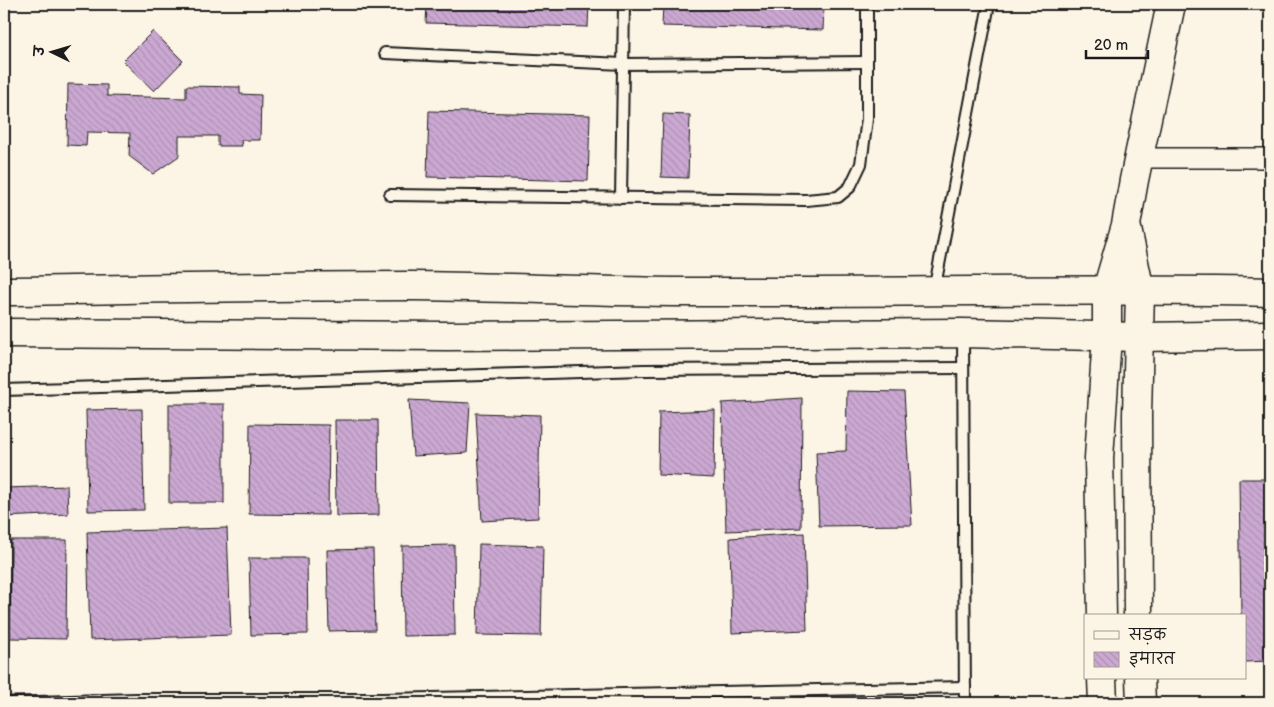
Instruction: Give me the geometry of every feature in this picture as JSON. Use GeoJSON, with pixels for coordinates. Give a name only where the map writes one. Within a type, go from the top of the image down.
{"type":"FeatureCollection","features":[{"type":"Feature","properties":{"kind":"street"},"geometry":{"type":"LineString","coordinates":[[1102,614],[1099,458],[1107,336],[1107,290],[1126,225],[1172,4]]}},
{"type":"Feature","properties":{"kind":"street"},"geometry":{"type":"LineString","coordinates":[[1139,158],[1270,158]]}},
{"type":"Feature","properties":{"kind":"street"},"geometry":{"type":"LineString","coordinates":[[1126,225],[1140,291],[1137,415],[1138,614]]}},
{"type":"Feature","properties":{"kind":"street"},"geometry":{"type":"LineString","coordinates":[[4,290],[413,286],[656,292],[1140,291],[1191,289],[1270,292]]}},
{"type":"Feature","properties":{"kind":"street"},"geometry":{"type":"LineString","coordinates":[[4,332],[447,336],[963,334],[1140,337],[1270,335]]}},
{"type":"Feature","properties":{"kind":"street"},"geometry":{"type":"LineString","coordinates":[[1102,680],[1103,703]]}},
{"type":"Feature","properties":{"kind":"street"},"geometry":{"type":"LineString","coordinates":[[1140,680],[1141,703]]}},
{"type":"Feature","properties":{"kind":"lane"},"geometry":{"type":"LineString","coordinates":[[621,198],[624,4]]}},
{"type":"Feature","properties":{"kind":"lane"},"geometry":{"type":"LineString","coordinates":[[390,195],[806,200],[838,197],[850,187],[861,164],[866,119],[867,4]]}},
{"type":"Feature","properties":{"kind":"lane"},"geometry":{"type":"LineString","coordinates":[[934,292],[989,4]]}},
{"type":"Feature","properties":{"kind":"lane"},"geometry":{"type":"LineString","coordinates":[[386,53],[623,64],[867,62]]}},
{"type":"Feature","properties":{"kind":"lane"},"geometry":{"type":"LineString","coordinates":[[963,334],[965,703]]}},
{"type":"Feature","properties":{"kind":"lane"},"geometry":{"type":"LineString","coordinates":[[4,390],[662,370],[963,368]]}},
{"type":"Feature","properties":{"kind":"lane"},"geometry":{"type":"LineString","coordinates":[[4,703],[659,699],[965,687]]}},
{"type":"Feature","properties":{"kind":"building"},"geometry":{"type":"Polygon","coordinates":[[[427,4],[589,4],[588,27],[426,23],[427,4]]]}},
{"type":"Feature","properties":{"kind":"building"},"geometry":{"type":"Polygon","coordinates":[[[663,4],[824,4],[823,30],[662,26],[663,4]]]}},
{"type":"Feature","properties":{"kind":"building"},"geometry":{"type":"Polygon","coordinates":[[[153,31],[183,61],[154,91],[123,61],[153,31]]]}},
{"type":"Feature","properties":{"kind":"building"},"geometry":{"type":"Polygon","coordinates":[[[68,84],[107,85],[107,96],[186,98],[186,86],[240,87],[240,94],[261,95],[260,140],[241,140],[242,146],[218,146],[218,136],[179,136],[179,156],[153,174],[129,156],[130,133],[87,132],[86,146],[67,145],[68,84]]]}},
{"type":"Feature","properties":{"kind":"building"},"geometry":{"type":"Polygon","coordinates":[[[429,111],[590,115],[588,181],[427,177],[429,111]]]}},
{"type":"Feature","properties":{"kind":"building"},"geometry":{"type":"Polygon","coordinates":[[[663,114],[690,115],[688,178],[661,177],[663,114]]]}},
{"type":"Feature","properties":{"kind":"building"},"geometry":{"type":"Polygon","coordinates":[[[847,391],[904,392],[912,525],[819,526],[816,452],[846,451],[847,391]]]}},
{"type":"Feature","properties":{"kind":"building"},"geometry":{"type":"Polygon","coordinates":[[[802,398],[801,528],[726,531],[722,403],[802,398]]]}},
{"type":"Feature","properties":{"kind":"building"},"geometry":{"type":"Polygon","coordinates":[[[409,400],[470,403],[467,453],[413,456],[409,400]]]}},
{"type":"Feature","properties":{"kind":"building"},"geometry":{"type":"Polygon","coordinates":[[[169,404],[224,404],[224,503],[169,503],[169,404]]]}},
{"type":"Feature","properties":{"kind":"building"},"geometry":{"type":"Polygon","coordinates":[[[142,409],[144,510],[88,511],[86,410],[142,409]]]}},
{"type":"Feature","properties":{"kind":"building"},"geometry":{"type":"Polygon","coordinates":[[[715,410],[714,478],[658,475],[659,412],[715,410]]]}},
{"type":"Feature","properties":{"kind":"building"},"geometry":{"type":"Polygon","coordinates":[[[476,413],[540,415],[538,518],[482,521],[476,413]]]}},
{"type":"Feature","properties":{"kind":"building"},"geometry":{"type":"Polygon","coordinates":[[[335,420],[378,420],[379,515],[336,516],[335,420]]]}},
{"type":"Feature","properties":{"kind":"building"},"geometry":{"type":"Polygon","coordinates":[[[250,424],[329,425],[328,515],[249,514],[250,424]]]}},
{"type":"Feature","properties":{"kind":"building"},"geometry":{"type":"Polygon","coordinates":[[[1239,479],[1270,479],[1270,661],[1246,662],[1246,614],[1241,614],[1239,479]]]}},
{"type":"Feature","properties":{"kind":"building"},"geometry":{"type":"Polygon","coordinates":[[[67,486],[68,514],[4,517],[4,488],[67,486]]]}},
{"type":"Feature","properties":{"kind":"building"},"geometry":{"type":"Polygon","coordinates":[[[227,528],[231,635],[90,640],[87,532],[227,528]]]}},
{"type":"Feature","properties":{"kind":"building"},"geometry":{"type":"Polygon","coordinates":[[[804,533],[807,630],[732,633],[730,538],[804,533]]]}},
{"type":"Feature","properties":{"kind":"building"},"geometry":{"type":"Polygon","coordinates":[[[11,540],[67,540],[66,639],[10,638],[11,540]]]}},
{"type":"Feature","properties":{"kind":"building"},"geometry":{"type":"Polygon","coordinates":[[[479,544],[543,546],[541,636],[477,635],[479,544]]]}},
{"type":"Feature","properties":{"kind":"building"},"geometry":{"type":"Polygon","coordinates":[[[454,545],[455,635],[403,636],[402,546],[454,545]]]}},
{"type":"Feature","properties":{"kind":"building"},"geometry":{"type":"Polygon","coordinates":[[[373,549],[375,630],[329,631],[327,550],[373,549]]]}},
{"type":"Feature","properties":{"kind":"building"},"geometry":{"type":"Polygon","coordinates":[[[249,558],[307,558],[308,634],[251,635],[249,558]]]}}]}
